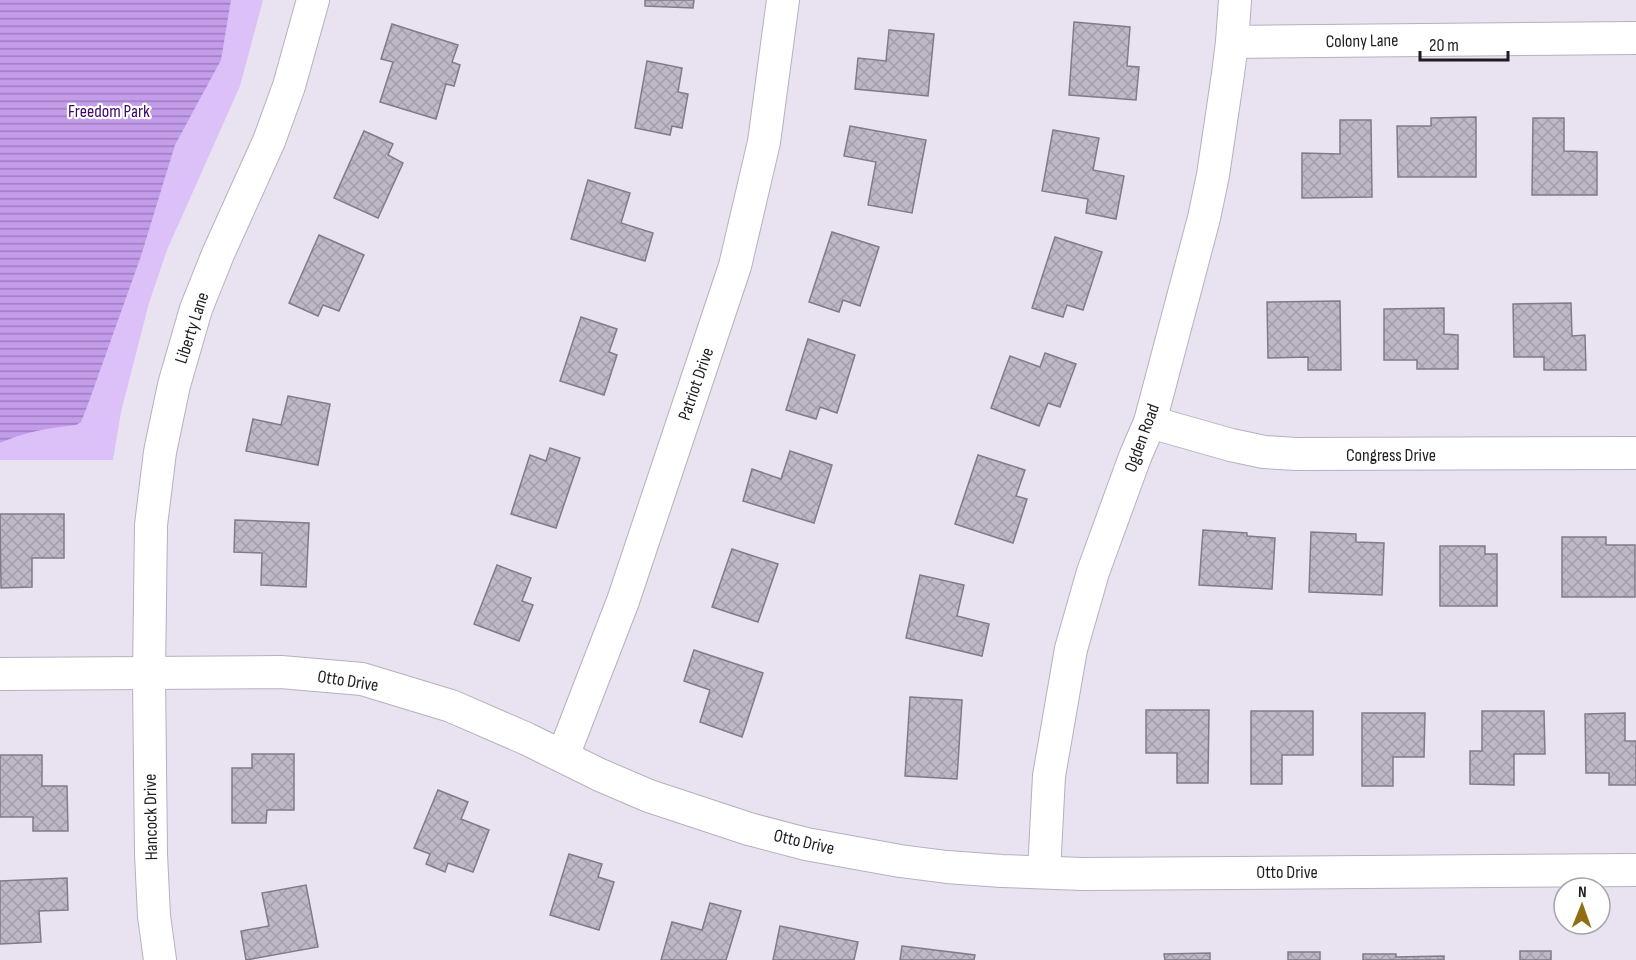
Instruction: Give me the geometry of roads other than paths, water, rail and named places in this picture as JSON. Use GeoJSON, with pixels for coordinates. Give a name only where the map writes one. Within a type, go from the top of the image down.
{"type":"FeatureCollection","features":[{"type":"Feature","properties":{"kind":"street","name":"Liberty Lane"},"geometry":{"type":"LineString","coordinates":[[149,674],[151,525],[160,452],[174,385],[200,298],[269,141],[290,86],[313,0]]}},
{"type":"Feature","properties":{"kind":"street","name":"Patriot Drive"},"geometry":{"type":"LineString","coordinates":[[563,756],[623,601],[735,266],[764,142],[783,0]]}},
{"type":"Feature","properties":{"kind":"street","name":"Ogden Road"},"geometry":{"type":"LineString","coordinates":[[1044,872],[1050,776],[1071,649],[1093,572],[1150,422],[1204,218],[1213,175],[1232,42],[1235,0]]}},
{"type":"Feature","properties":{"kind":"street","name":"Colony Lane"},"geometry":{"type":"LineString","coordinates":[[1232,42],[1636,38]]}},
{"type":"Feature","properties":{"kind":"street","name":"Congress Drive"},"geometry":{"type":"LineString","coordinates":[[1150,422],[1264,452],[1296,454],[1636,453]]}},
{"type":"Feature","properties":{"kind":"street","name":"Otto Drive"},"geometry":{"type":"LineString","coordinates":[[0,674],[281,672],[362,679],[451,706],[649,796],[749,829],[849,853],[947,867],[1082,874],[1636,870]]}},
{"type":"Feature","properties":{"kind":"street","name":"Hancock Drive"},"geometry":{"type":"LineString","coordinates":[[149,674],[151,854],[154,916],[160,960]]}},
{"type":"Feature","properties":{"kind":"park label","name":"Freedom Park"},"geometry":{"type":"Point","coordinates":[109,111]}}]}
